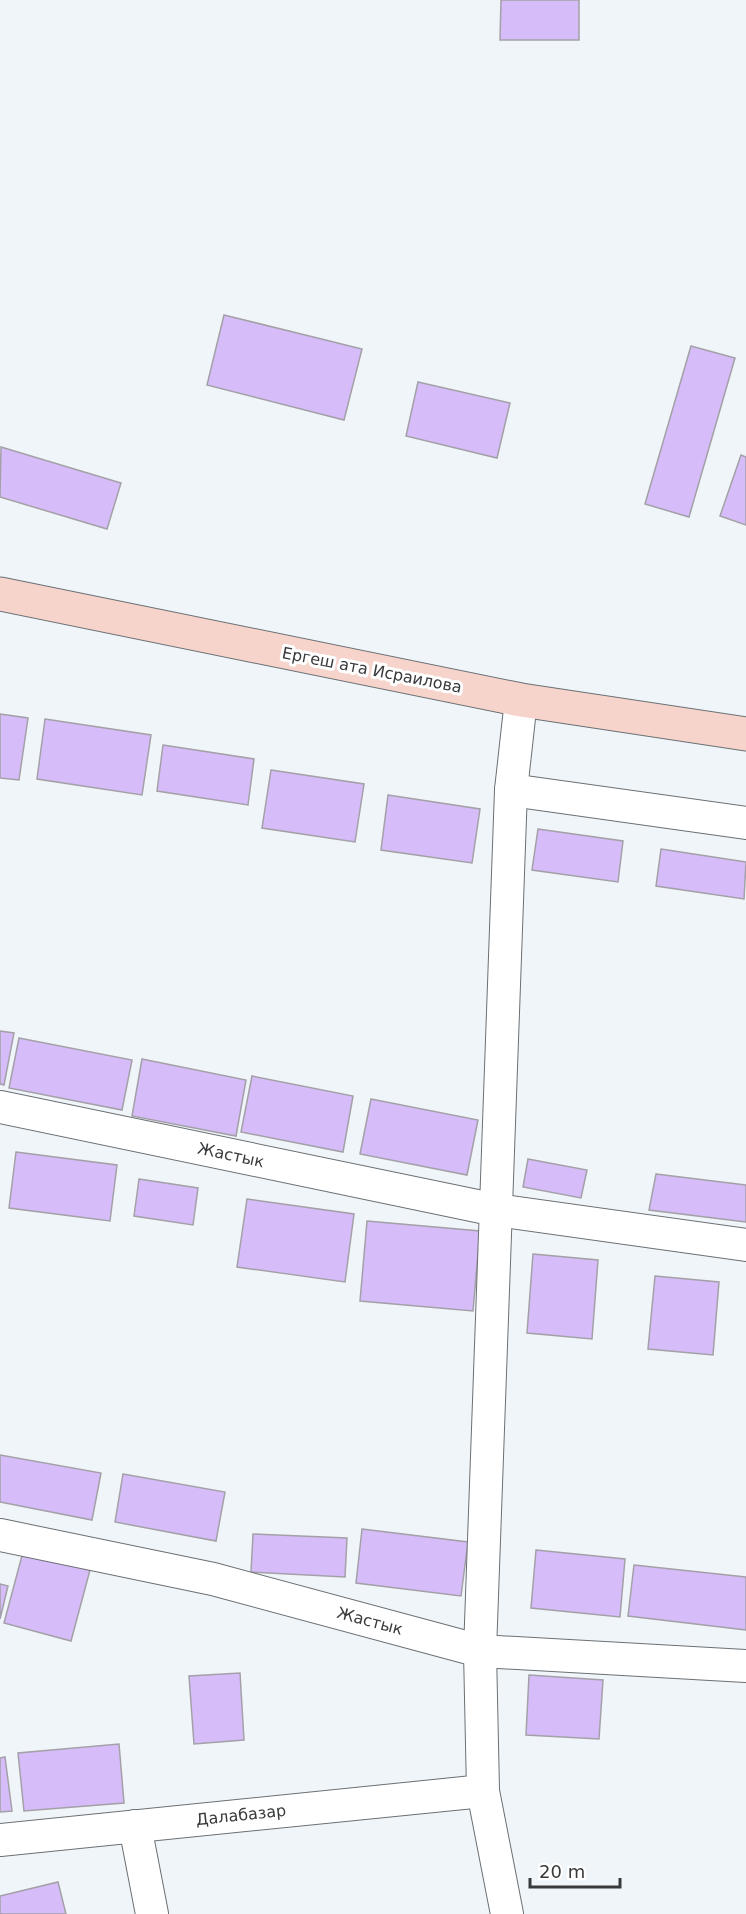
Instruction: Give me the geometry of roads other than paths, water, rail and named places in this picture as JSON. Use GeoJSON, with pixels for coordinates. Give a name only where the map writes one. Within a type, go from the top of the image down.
{"type":"FeatureCollection","features":[{"type":"Feature","properties":{"kind":"main road","name":"Ергеш ата Исраилова"},"geometry":{"type":"LineString","coordinates":[[0,594],[521,700],[746,734]]}},
{"type":"Feature","properties":{"kind":"street"},"geometry":{"type":"LineString","coordinates":[[507,1914],[483,1791],[480,1651],[511,790],[521,700]]}},
{"type":"Feature","properties":{"kind":"street"},"geometry":{"type":"LineString","coordinates":[[511,790],[746,823]]}},
{"type":"Feature","properties":{"kind":"street","name":"Жастык"},"geometry":{"type":"LineString","coordinates":[[0,1107],[496,1210],[746,1245]]}},
{"type":"Feature","properties":{"kind":"street","name":"Жастык"},"geometry":{"type":"LineString","coordinates":[[0,1535],[213,1579],[480,1651],[746,1666]]}},
{"type":"Feature","properties":{"kind":"street","name":"Далабазар"},"geometry":{"type":"LineString","coordinates":[[0,1840],[483,1791]]}},
{"type":"Feature","properties":{"kind":"street"},"geometry":{"type":"LineString","coordinates":[[135,1826],[152,1914]]}}]}
